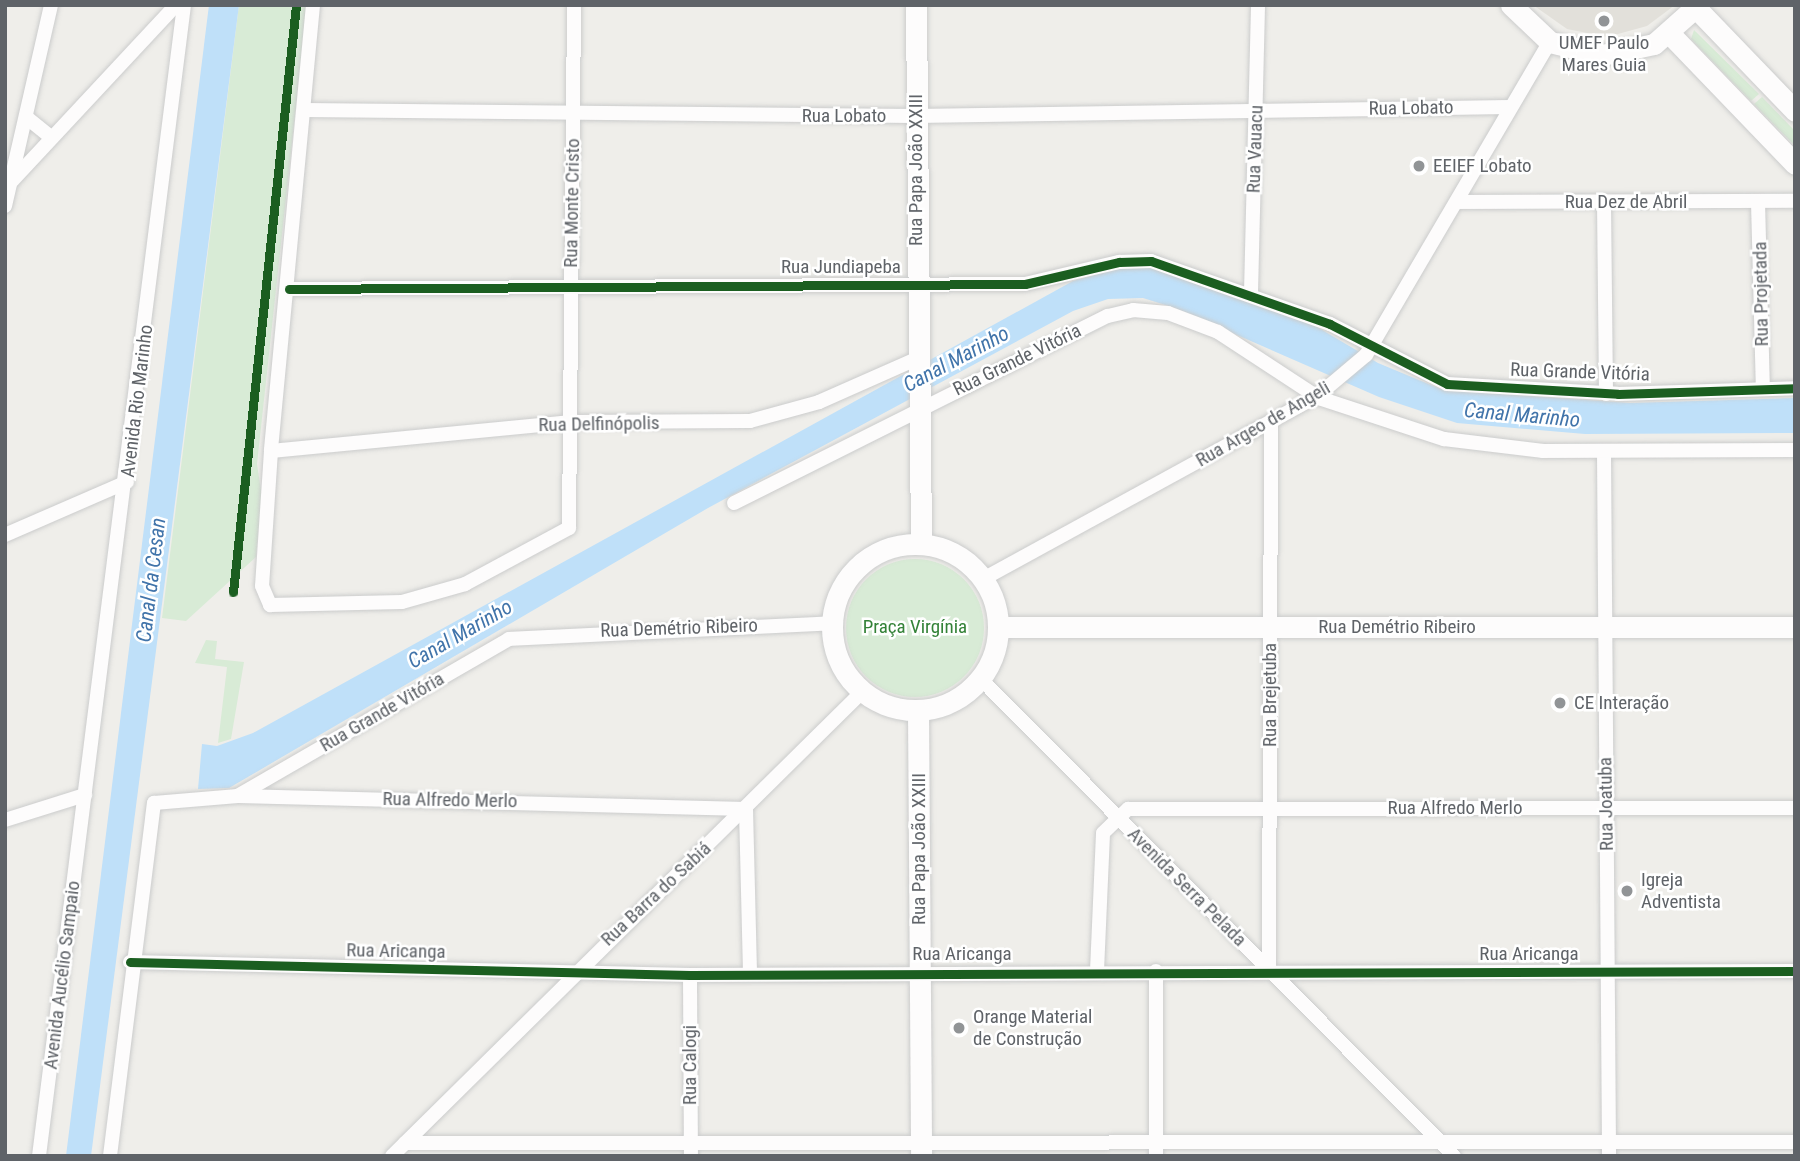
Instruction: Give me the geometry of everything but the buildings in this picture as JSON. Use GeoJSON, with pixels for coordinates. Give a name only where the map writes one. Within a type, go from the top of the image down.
{"type":"FeatureCollection","features":[{"type":"Feature","properties":{"kind":"street"},"geometry":{"type":"LineString","coordinates":[[7,195],[51,5]]}},
{"type":"Feature","properties":{"kind":"street"},"geometry":{"type":"LineString","coordinates":[[7,195],[52,138],[176,5]]}},
{"type":"Feature","properties":{"kind":"street","name":"Avenida Rio Marinho"},"geometry":{"type":"LineString","coordinates":[[85,795],[127,482],[184,5]]}},
{"type":"Feature","properties":{"kind":"street"},"geometry":{"type":"LineString","coordinates":[[271,451],[289,289],[313,5]]}},
{"type":"Feature","properties":{"kind":"street","name":"Rua Monte Cristo"},"geometry":{"type":"LineString","coordinates":[[271,451],[262,586],[270,605],[401,602],[465,584],[569,528],[574,5]]}},
{"type":"Feature","properties":{"kind":"street","name":"Rua Papa João XXIII"},"geometry":{"type":"LineString","coordinates":[[916,5],[916,406],[921,544]]}},
{"type":"Feature","properties":{"kind":"street","name":"Rua Vauacu"},"geometry":{"type":"LineString","coordinates":[[1251,293],[1258,5]]}},
{"type":"Feature","properties":{"kind":"street"},"geometry":{"type":"LineString","coordinates":[[1511,5],[1550,42],[1611,55],[1671,34],[1697,6],[1795,111]]}},
{"type":"Feature","properties":{"kind":"street"},"geometry":{"type":"LineString","coordinates":[[1671,34],[1795,164]]}},
{"type":"Feature","properties":{"kind":"street","name":"Rua Argeo de Angeli"},"geometry":{"type":"LineString","coordinates":[[983,579],[1316,397],[1370,351],[1458,202],[1509,107],[1550,42]]}},
{"type":"Feature","properties":{"kind":"street","name":"Rua Lobato"},"geometry":{"type":"LineString","coordinates":[[304,110],[573,116],[915,116],[1509,107]]}},
{"type":"Feature","properties":{"kind":"street"},"geometry":{"type":"LineString","coordinates":[[26,117],[52,138]]}},
{"type":"Feature","properties":{"kind":"street","name":"Rua Dez de Abril"},"geometry":{"type":"LineString","coordinates":[[1458,202],[1795,201]]}},
{"type":"Feature","properties":{"kind":"street"},"geometry":{"type":"LineString","coordinates":[[1604,202],[1606,394]]}},
{"type":"Feature","properties":{"kind":"street","name":"Rua Projetada"},"geometry":{"type":"LineString","coordinates":[[1758,202],[1763,387]]}},
{"type":"Feature","properties":{"kind":"street","name":"Rua Jundiapeba"},"geometry":{"type":"LineString","coordinates":[[289,289],[571,282],[916,285],[1047,282],[1119,262],[1151,261],[1251,293],[1370,351]]}},
{"type":"Feature","properties":{"kind":"street","name":"Rua Grande Vitória"},"geometry":{"type":"LineString","coordinates":[[734,503],[916,406],[1108,316],[1146,309],[1218,332],[1316,397],[1444,439],[1604,452],[1795,450]]}},
{"type":"Feature","properties":{"kind":"street","name":"Rua Grande Vitória"},"geometry":{"type":"LineString","coordinates":[[1370,351],[1447,384],[1606,394],[1795,388]]}},
{"type":"Feature","properties":{"kind":"street","name":"Rua Delfinópolis"},"geometry":{"type":"LineString","coordinates":[[271,451],[572,422],[750,421],[819,402],[916,362]]}},
{"type":"Feature","properties":{"kind":"street","name":"Rua Brejetuba"},"geometry":{"type":"LineString","coordinates":[[1270,971],[1271,421]]}},
{"type":"Feature","properties":{"kind":"street","name":"Rua Joatuba"},"geometry":{"type":"LineString","coordinates":[[1604,452],[1609,1149]]}},
{"type":"Feature","properties":{"kind":"street"},"geometry":{"type":"LineString","coordinates":[[5,535],[127,482]]}},
{"type":"Feature","properties":{"kind":"street"},"geometry":{"type":"LineString","coordinates":[[921,544],[956,554],[983,579],[998,627],[980,678],[953,701],[918,711],[888,707],[862,692],[839,662],[831,623],[843,585],[863,562],[891,548],[921,544]]}},
{"type":"Feature","properties":{"kind":"street","name":"Rua Demétrio Ribeiro"},"geometry":{"type":"LineString","coordinates":[[528,635],[831,623]]}},
{"type":"Feature","properties":{"kind":"street","name":"Rua Demétrio Ribeiro"},"geometry":{"type":"LineString","coordinates":[[998,627],[1795,627]]}},
{"type":"Feature","properties":{"kind":"street","name":"Rua Grande Vitória"},"geometry":{"type":"LineString","coordinates":[[238,796],[489,649],[528,635]]}},
{"type":"Feature","properties":{"kind":"street","name":"Avenida Serra Pelada"},"geometry":{"type":"LineString","coordinates":[[980,678],[1454,1156]]}},
{"type":"Feature","properties":{"kind":"street","name":"Rua Barra do Sabiá"},"geometry":{"type":"LineString","coordinates":[[392,1156],[572,972],[746,809],[862,692]]}},
{"type":"Feature","properties":{"kind":"street","name":"Rua Papa João XXIII"},"geometry":{"type":"LineString","coordinates":[[918,711],[921,1149]]}},
{"type":"Feature","properties":{"kind":"street"},"geometry":{"type":"LineString","coordinates":[[5,820],[85,795]]}},
{"type":"Feature","properties":{"kind":"street","name":"Avenida Aucélio Sampaio"},"geometry":{"type":"LineString","coordinates":[[39,1156],[85,795]]}},
{"type":"Feature","properties":{"kind":"street","name":"Rua Alfredo Merlo"},"geometry":{"type":"LineString","coordinates":[[130,962],[154,803],[238,796],[746,809]]}},
{"type":"Feature","properties":{"kind":"street","name":"Rua Alfredo Merlo"},"geometry":{"type":"LineString","coordinates":[[1116,815],[1135,809],[1795,808]]}},
{"type":"Feature","properties":{"kind":"street"},"geometry":{"type":"LineString","coordinates":[[746,809],[750,974]]}},
{"type":"Feature","properties":{"kind":"street"},"geometry":{"type":"LineString","coordinates":[[1097,971],[1103,833],[1116,815]]}},
{"type":"Feature","properties":{"kind":"street"},"geometry":{"type":"LineString","coordinates":[[110,1156],[130,962]]}},
{"type":"Feature","properties":{"kind":"street","name":"Rua Aricanga"},"geometry":{"type":"LineString","coordinates":[[130,962],[690,975],[920,971],[1795,971]]}},
{"type":"Feature","properties":{"kind":"street"},"geometry":{"type":"LineString","coordinates":[[1156,971],[1156,1149]]}},
{"type":"Feature","properties":{"kind":"street","name":"Rua Calogi"},"geometry":{"type":"LineString","coordinates":[[690,975],[691,1149]]}},
{"type":"Feature","properties":{"kind":"street"},"geometry":{"type":"LineString","coordinates":[[405,1143],[691,1149],[1156,1149],[1439,1141],[1609,1149],[1795,1142]]}},
{"type":"Feature","properties":{"kind":"shaded area","name":"UMEF Paulo Mares Guia"},"geometry":{"type":"Polygon","coordinates":[[[1533,5],[1675,5],[1647,26],[1607,37],[1567,29],[1533,5]]]}},
{"type":"Feature","properties":{"kind":"green space"},"geometry":{"type":"Polygon","coordinates":[[[239,5],[307,5],[257,464],[262,497],[256,557],[186,621],[162,618],[239,5]]]}},
{"type":"Feature","properties":{"kind":"green space"},"geometry":{"type":"Polygon","coordinates":[[[1694,30],[1759,94],[1751,101],[1691,39],[1694,30]]]}},
{"type":"Feature","properties":{"kind":"green space"},"geometry":{"type":"Polygon","coordinates":[[[1762,97],[1795,131],[1795,146],[1754,104],[1762,97]]]}},
{"type":"Feature","properties":{"kind":"green space","name":"Praça Virgínia"},"geometry":{"type":"Polygon","coordinates":[[[915,559],[941,564],[964,579],[979,602],[984,628],[979,654],[964,677],[941,692],[915,697],[889,692],[866,677],[851,654],[846,628],[851,602],[866,579],[889,564],[915,559]]]}},
{"type":"Feature","properties":{"kind":"green space"},"geometry":{"type":"Polygon","coordinates":[[[206,640],[217,641],[215,659],[244,662],[231,739],[218,743],[227,667],[195,663],[206,640]]]}},
{"type":"Feature","properties":{"kind":"water","name":"Canal da Cesan"},"geometry":{"type":"Polygon","coordinates":[[[209,5],[239,5],[91,1156],[66,1156],[209,5]]]}},
{"type":"Feature","properties":{"kind":"water","name":"Canal Marinho"},"geometry":{"type":"Polygon","coordinates":[[[1128,266],[1162,266],[1302,318],[1378,363],[1443,390],[1630,403],[1795,398],[1795,433],[1585,434],[1457,423],[1379,397],[1175,308],[1143,298],[1108,299],[1073,311],[708,508],[229,788],[198,789],[202,744],[217,746],[253,733],[1073,281],[1128,266]]]}},
{"type":"Feature","properties":{"kind":"cycle path"},"geometry":{"type":"LineString","coordinates":[[233,592],[296,5]]}},
{"type":"Feature","properties":{"kind":"cycle path"},"geometry":{"type":"LineString","coordinates":[[289,289],[1025,284],[1119,262],[1151,261],[1330,324],[1447,384],[1618,394],[1795,388]]}},
{"type":"Feature","properties":{"kind":"cycle path"},"geometry":{"type":"LineString","coordinates":[[130,962],[690,975],[1795,971]]}},
{"type":"Feature","properties":{"kind":"place","name":"UMEF Paulo Mares Guia"},"geometry":{"type":"Point","coordinates":[1604,21]}},
{"type":"Feature","properties":{"kind":"place","name":"EEIEF Lobato"},"geometry":{"type":"Point","coordinates":[1419,166]}},
{"type":"Feature","properties":{"kind":"place","name":"CE Interação"},"geometry":{"type":"Point","coordinates":[1560,703]}},
{"type":"Feature","properties":{"kind":"place","name":"Igreja Adventista"},"geometry":{"type":"Point","coordinates":[1627,891]}},
{"type":"Feature","properties":{"kind":"place","name":"Orange Material de Construção"},"geometry":{"type":"Point","coordinates":[959,1028]}}]}
